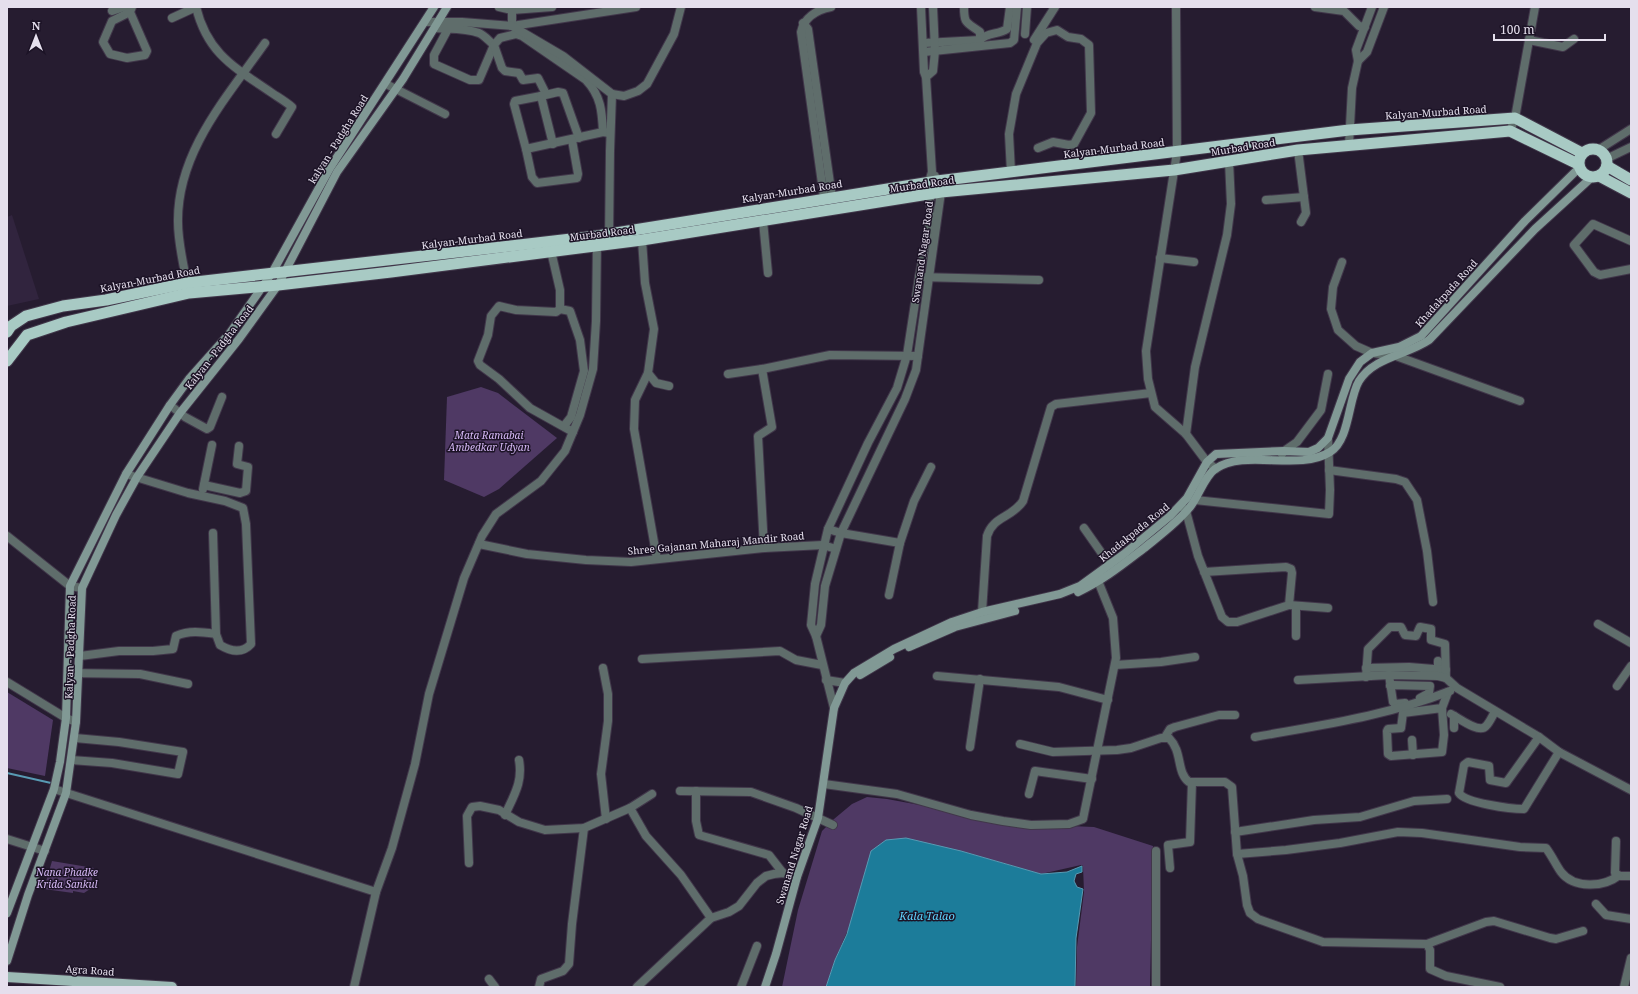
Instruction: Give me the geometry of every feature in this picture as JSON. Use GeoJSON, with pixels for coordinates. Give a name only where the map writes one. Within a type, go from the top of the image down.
{"type":"FeatureCollection","features":[{"type":"Feature","properties":{"kind":"highway","name":"Kalyan-Murbad Road"},"geometry":{"type":"LineString","coordinates":[[609,239],[717,221],[933,178],[1011,172],[1349,130],[1515,118]]}},
{"type":"Feature","properties":{"kind":"highway"},"geometry":{"type":"LineString","coordinates":[[1515,118],[1582,153]]}},
{"type":"Feature","properties":{"kind":"highway"},"geometry":{"type":"LineString","coordinates":[[1510,131],[1579,166],[1584,175],[1595,176],[1631,193]]}},
{"type":"Feature","properties":{"kind":"highway","name":"Murbad Road"},"geometry":{"type":"LineString","coordinates":[[188,288],[278,285],[464,257],[551,250],[609,239],[642,240],[717,221],[763,220],[936,193],[1174,170],[1298,150],[1510,131]]}},
{"type":"Feature","properties":{"kind":"highway"},"geometry":{"type":"LineString","coordinates":[[1582,153],[1590,149],[1598,150],[1606,163],[1631,180]]}},
{"type":"Feature","properties":{"kind":"highway"},"geometry":{"type":"LineString","coordinates":[[1579,166],[1582,153]]}},
{"type":"Feature","properties":{"kind":"highway"},"geometry":{"type":"LineString","coordinates":[[1595,176],[1606,163]]}},
{"type":"Feature","properties":{"kind":"highway","name":"Kalyan-Murbad Road"},"geometry":{"type":"LineString","coordinates":[[7,332],[11,326],[26,316],[48,310],[272,273],[464,257],[597,241]]}},
{"type":"Feature","properties":{"kind":"highway"},"geometry":{"type":"LineString","coordinates":[[7,361],[27,334],[188,288]]}},
{"type":"Feature","properties":{"kind":"main road","name":"kalyan - Padgha Road"},"geometry":{"type":"LineString","coordinates":[[263,285],[272,273],[334,170],[358,126],[434,7]]}},
{"type":"Feature","properties":{"kind":"main road"},"geometry":{"type":"LineString","coordinates":[[334,170],[366,130],[395,89],[447,7]]}},
{"type":"Feature","properties":{"kind":"main road"},"geometry":{"type":"LineString","coordinates":[[358,126],[366,130]]}},
{"type":"Feature","properties":{"kind":"main road","name":"Khadakpada Road"},"geometry":{"type":"LineString","coordinates":[[1328,438],[1349,379],[1360,362],[1372,353],[1408,343],[1420,336],[1525,221],[1579,166]]}},
{"type":"Feature","properties":{"kind":"main road","name":"Kalyan - Padgha Road"},"geometry":{"type":"LineString","coordinates":[[7,961],[28,895],[66,793],[75,738],[80,673],[82,588],[116,515],[137,477],[180,413],[239,339],[286,272],[334,170]]}},
{"type":"Feature","properties":{"kind":"main road","name":"Khadakpada Road"},"geometry":{"type":"LineString","coordinates":[[848,681],[953,624],[983,615],[1062,598],[1097,579],[1138,548],[1158,526],[1195,500],[1216,469],[1231,464],[1255,460],[1311,460],[1334,449],[1341,437],[1359,381],[1378,364],[1418,348],[1429,340],[1535,229],[1595,176]]}},
{"type":"Feature","properties":{"kind":"main road"},"geometry":{"type":"LineString","coordinates":[[1525,221],[1535,229]]}},
{"type":"Feature","properties":{"kind":"main road"},"geometry":{"type":"LineString","coordinates":[[1519,228],[1529,236]]}},
{"type":"Feature","properties":{"kind":"main road","name":"Kalyan - Padgha Road"},"geometry":{"type":"LineString","coordinates":[[7,913],[54,789],[66,718],[70,586],[126,474],[170,405],[189,379],[230,333],[263,285]]}},
{"type":"Feature","properties":{"kind":"main road"},"geometry":{"type":"LineString","coordinates":[[1447,306],[1456,313]]}},
{"type":"Feature","properties":{"kind":"main road"},"geometry":{"type":"LineString","coordinates":[[230,333],[239,339]]}},
{"type":"Feature","properties":{"kind":"main road"},"geometry":{"type":"LineString","coordinates":[[1207,462],[1216,454],[1284,451],[1309,452],[1324,444],[1328,438]]}},
{"type":"Feature","properties":{"kind":"main road"},"geometry":{"type":"LineString","coordinates":[[1228,454],[1231,464]]}},
{"type":"Feature","properties":{"kind":"main road","name":"Khadakpada Road"},"geometry":{"type":"LineString","coordinates":[[1097,579],[1110,565],[1164,532],[1184,509],[1207,462]]}},
{"type":"Feature","properties":{"kind":"main road"},"geometry":{"type":"LineString","coordinates":[[1158,526],[1164,532]]}},
{"type":"Feature","properties":{"kind":"main road"},"geometry":{"type":"LineString","coordinates":[[834,708],[848,681]]}},
{"type":"Feature","properties":{"kind":"main road","name":"Swanand Nagar Road"},"geometry":{"type":"LineString","coordinates":[[765,987],[776,954],[797,877],[818,818],[834,708]]}},
{"type":"Feature","properties":{"kind":"main road"},"geometry":{"type":"LineString","coordinates":[[15,889],[28,895]]}},
{"type":"Feature","properties":{"kind":"main road","name":"Agra Road"},"geometry":{"type":"LineString","coordinates":[[7,977],[172,987]]}},
{"type":"Feature","properties":{"kind":"street"},"geometry":{"type":"LineString","coordinates":[[172,18],[196,7],[200,25],[216,51],[243,74],[292,107],[276,134]]}},
{"type":"Feature","properties":{"kind":"street"},"geometry":{"type":"LineString","coordinates":[[499,7],[512,10],[552,7]]}},
{"type":"Feature","properties":{"kind":"street"},"geometry":{"type":"LineString","coordinates":[[436,25],[462,22],[512,26],[636,7]]}},
{"type":"Feature","properties":{"kind":"street"},"geometry":{"type":"LineString","coordinates":[[512,26],[563,56],[612,94],[624,96],[638,91],[647,84],[674,34],[681,7]]}},
{"type":"Feature","properties":{"kind":"street"},"geometry":{"type":"LineString","coordinates":[[828,198],[812,80],[808,29],[803,23],[811,15],[829,7]]}},
{"type":"Feature","properties":{"kind":"street","name":"Swanand Nagar Road"},"geometry":{"type":"LineString","coordinates":[[816,636],[821,625],[825,586],[841,533],[908,392],[916,370],[929,278],[936,193],[933,178],[926,77],[924,72],[922,7]]}},
{"type":"Feature","properties":{"kind":"street"},"geometry":{"type":"LineString","coordinates":[[926,77],[933,71],[935,47],[933,7]]}},
{"type":"Feature","properties":{"kind":"street"},"geometry":{"type":"LineString","coordinates":[[964,7],[964,19],[968,25],[980,32],[980,40]]}},
{"type":"Feature","properties":{"kind":"street"},"geometry":{"type":"LineString","coordinates":[[924,52],[935,47],[980,40],[985,35],[1002,32],[1007,29],[1010,7]]}},
{"type":"Feature","properties":{"kind":"street"},"geometry":{"type":"LineString","coordinates":[[924,43],[935,47],[1010,43],[1014,40],[1017,7]]}},
{"type":"Feature","properties":{"kind":"street"},"geometry":{"type":"LineString","coordinates":[[1025,34],[1027,7]]}},
{"type":"Feature","properties":{"kind":"street"},"geometry":{"type":"LineString","coordinates":[[1027,52],[1055,7]]}},
{"type":"Feature","properties":{"kind":"street"},"geometry":{"type":"LineString","coordinates":[[1176,7],[1177,152],[1146,351],[1151,393],[1155,408],[1186,434],[1207,462],[1216,469]]}},
{"type":"Feature","properties":{"kind":"street"},"geometry":{"type":"LineString","coordinates":[[1315,7],[1344,9],[1359,26],[1365,27]]}},
{"type":"Feature","properties":{"kind":"street"},"geometry":{"type":"LineString","coordinates":[[1349,145],[1352,88],[1358,61],[1356,50],[1372,7]]}},
{"type":"Feature","properties":{"kind":"street"},"geometry":{"type":"LineString","coordinates":[[1358,61],[1367,52],[1384,7]]}},
{"type":"Feature","properties":{"kind":"street"},"geometry":{"type":"LineString","coordinates":[[1510,131],[1515,118],[1535,7]]}},
{"type":"Feature","properties":{"kind":"street"},"geometry":{"type":"LineString","coordinates":[[129,9],[147,52],[144,55],[127,58],[110,54],[103,42],[112,21],[129,9]]}},
{"type":"Feature","properties":{"kind":"street"},"geometry":{"type":"LineString","coordinates":[[112,11],[129,9]]}},
{"type":"Feature","properties":{"kind":"street"},"geometry":{"type":"LineString","coordinates":[[512,10],[512,26]]}},
{"type":"Feature","properties":{"kind":"street"},"geometry":{"type":"LineString","coordinates":[[425,22],[448,29],[480,34],[494,45],[502,68],[505,72],[519,73],[523,80],[538,78],[544,95],[553,144]]}},
{"type":"Feature","properties":{"kind":"street"},"geometry":{"type":"LineString","coordinates":[[448,29],[434,55],[434,64],[470,80],[479,80],[494,45],[500,38],[516,34],[561,62],[586,80],[592,87],[601,105],[607,132]]}},
{"type":"Feature","properties":{"kind":"street"},"geometry":{"type":"LineString","coordinates":[[1011,172],[1009,134],[1016,94],[1037,43],[1046,33],[1058,30],[1068,37],[1081,39],[1089,45],[1091,113],[1074,144],[1069,145],[1054,142],[1038,148]]}},
{"type":"Feature","properties":{"kind":"street"},"geometry":{"type":"LineString","coordinates":[[1529,40],[1564,47],[1574,39]]}},
{"type":"Feature","properties":{"kind":"street"},"geometry":{"type":"LineString","coordinates":[[188,288],[178,224],[178,207],[186,169],[201,135],[265,43]]}},
{"type":"Feature","properties":{"kind":"street"},"geometry":{"type":"LineString","coordinates":[[386,84],[444,114]]}},
{"type":"Feature","properties":{"kind":"street"},"geometry":{"type":"LineString","coordinates":[[563,93],[576,139],[577,178],[536,182],[532,177],[514,104],[515,101],[563,93]]}},
{"type":"Feature","properties":{"kind":"street"},"geometry":{"type":"LineString","coordinates":[[609,239],[607,132],[612,94]]}},
{"type":"Feature","properties":{"kind":"street"},"geometry":{"type":"LineString","coordinates":[[1598,150],[1631,129]]}},
{"type":"Feature","properties":{"kind":"street"},"geometry":{"type":"LineString","coordinates":[[526,149],[607,132]]}},
{"type":"Feature","properties":{"kind":"street"},"geometry":{"type":"LineString","coordinates":[[1606,163],[1631,147]]}},
{"type":"Feature","properties":{"kind":"street"},"geometry":{"type":"LineString","coordinates":[[1298,150],[1306,213],[1301,222]]}},
{"type":"Feature","properties":{"kind":"street"},"geometry":{"type":"LineString","coordinates":[[1186,434],[1195,367],[1227,235],[1231,204],[1229,161]]}},
{"type":"Feature","properties":{"kind":"street","name":"Swanand Nagar Road"},"geometry":{"type":"LineString","coordinates":[[834,708],[822,665],[816,636],[810,625],[815,584],[823,544],[828,528],[868,443],[897,388],[908,354],[919,277],[936,193]]}},
{"type":"Feature","properties":{"kind":"street"},"geometry":{"type":"LineString","coordinates":[[1266,200],[1304,197]]}},
{"type":"Feature","properties":{"kind":"street"},"geometry":{"type":"LineString","coordinates":[[763,220],[768,273]]}},
{"type":"Feature","properties":{"kind":"street"},"geometry":{"type":"LineString","coordinates":[[1631,241],[1593,224],[1575,242],[1574,245],[1594,272],[1600,275],[1631,269]]}},
{"type":"Feature","properties":{"kind":"street"},"geometry":{"type":"LineString","coordinates":[[642,240],[645,283],[654,329],[648,373],[635,400],[634,429],[657,559]]}},
{"type":"Feature","properties":{"kind":"street"},"geometry":{"type":"LineString","coordinates":[[354,987],[376,892],[392,848],[415,764],[429,694],[464,578],[479,544],[496,514],[541,481],[565,451],[580,415],[593,370],[596,322],[597,241]]}},
{"type":"Feature","properties":{"kind":"street"},"geometry":{"type":"LineString","coordinates":[[551,250],[560,290],[560,309]]}},
{"type":"Feature","properties":{"kind":"street"},"geometry":{"type":"LineString","coordinates":[[1160,258],[1194,262]]}},
{"type":"Feature","properties":{"kind":"street"},"geometry":{"type":"LineString","coordinates":[[1342,262],[1332,287],[1331,309],[1338,330],[1356,346],[1372,353],[1396,356],[1520,401]]}},
{"type":"Feature","properties":{"kind":"street"},"geometry":{"type":"LineString","coordinates":[[919,277],[1039,280]]}},
{"type":"Feature","properties":{"kind":"street"},"geometry":{"type":"LineString","coordinates":[[564,426],[571,417],[584,371],[580,340],[570,311],[560,309],[556,312],[524,310],[499,306],[491,316],[488,335],[478,358],[480,365],[499,379],[530,408],[573,432]]}},
{"type":"Feature","properties":{"kind":"street"},"geometry":{"type":"LineString","coordinates":[[915,306],[924,308]]}},
{"type":"Feature","properties":{"kind":"street"},"geometry":{"type":"LineString","coordinates":[[728,374],[762,369],[830,355],[908,354],[918,356]]}},
{"type":"Feature","properties":{"kind":"street"},"geometry":{"type":"LineString","coordinates":[[762,369],[772,427],[758,436],[764,548]]}},
{"type":"Feature","properties":{"kind":"street"},"geometry":{"type":"LineString","coordinates":[[648,373],[656,382],[669,386]]}},
{"type":"Feature","properties":{"kind":"street"},"geometry":{"type":"LineString","coordinates":[[1278,461],[1284,451],[1297,442],[1321,410],[1328,374]]}},
{"type":"Feature","properties":{"kind":"street"},"geometry":{"type":"LineString","coordinates":[[897,388],[908,392]]}},
{"type":"Feature","properties":{"kind":"street"},"geometry":{"type":"LineString","coordinates":[[983,615],[986,542],[990,527],[994,523],[1017,510],[1023,501],[1052,407],[1056,404],[1151,393]]}},
{"type":"Feature","properties":{"kind":"street"},"geometry":{"type":"LineString","coordinates":[[170,405],[180,413],[208,429],[222,397]]}},
{"type":"Feature","properties":{"kind":"street"},"geometry":{"type":"LineString","coordinates":[[1195,500],[1328,514],[1328,438]]}},
{"type":"Feature","properties":{"kind":"street"},"geometry":{"type":"LineString","coordinates":[[202,496],[212,445]]}},
{"type":"Feature","properties":{"kind":"street"},"geometry":{"type":"LineString","coordinates":[[213,533],[216,634],[220,645],[229,650],[238,651],[248,648],[251,644],[246,524],[243,508],[248,467],[237,464],[239,446]]}},
{"type":"Feature","properties":{"kind":"street"},"geometry":{"type":"LineString","coordinates":[[889,595],[900,543],[914,502],[931,467]]}},
{"type":"Feature","properties":{"kind":"street"},"geometry":{"type":"LineString","coordinates":[[1329,470],[1396,479],[1405,482],[1411,489],[1417,500],[1420,515],[1427,552],[1433,602]]}},
{"type":"Feature","properties":{"kind":"street"},"geometry":{"type":"LineString","coordinates":[[126,474],[202,496],[225,501],[243,508]]}},
{"type":"Feature","properties":{"kind":"street"},"geometry":{"type":"LineString","coordinates":[[204,485],[244,493]]}},
{"type":"Feature","properties":{"kind":"street"},"geometry":{"type":"LineString","coordinates":[[1184,509],[1204,572],[1222,617],[1228,622],[1237,622],[1292,605],[1328,608]]}},
{"type":"Feature","properties":{"kind":"street"},"geometry":{"type":"LineString","coordinates":[[828,528],[841,533],[900,543]]}},
{"type":"Feature","properties":{"kind":"street"},"geometry":{"type":"LineString","coordinates":[[1084,528],[1110,565]]}},
{"type":"Feature","properties":{"kind":"street"},"geometry":{"type":"LineString","coordinates":[[7,536],[70,586],[82,588]]}},
{"type":"Feature","properties":{"kind":"street","name":"Shree Gajanan Maharaj Mandir Road"},"geometry":{"type":"LineString","coordinates":[[479,544],[527,554],[586,560],[631,562],[764,548],[823,544],[836,549]]}},
{"type":"Feature","properties":{"kind":"street"},"geometry":{"type":"LineString","coordinates":[[1204,572],[1286,567],[1291,569],[1292,605],[1296,636]]}},
{"type":"Feature","properties":{"kind":"street"},"geometry":{"type":"LineString","coordinates":[[824,784],[897,794],[971,815],[1031,825],[1069,824],[1083,819],[1116,658],[1114,618],[1097,579]]}},
{"type":"Feature","properties":{"kind":"street"},"geometry":{"type":"LineString","coordinates":[[815,584],[825,586]]}},
{"type":"Feature","properties":{"kind":"street"},"geometry":{"type":"LineString","coordinates":[[813,610],[823,610]]}},
{"type":"Feature","properties":{"kind":"street"},"geometry":{"type":"LineString","coordinates":[[1598,624],[1631,643]]}},
{"type":"Feature","properties":{"kind":"street"},"geometry":{"type":"LineString","coordinates":[[1366,677],[1368,649],[1390,627],[1401,627],[1405,636],[1416,636],[1420,627],[1429,627],[1431,629],[1431,640],[1442,642],[1444,644],[1439,672],[1430,686],[1427,695],[1409,702],[1395,704],[1393,702],[1390,686],[1384,669]]}},
{"type":"Feature","properties":{"kind":"street"},"geometry":{"type":"LineString","coordinates":[[80,656],[119,650],[153,651],[173,649],[176,636],[197,631],[216,634]]}},
{"type":"Feature","properties":{"kind":"street"},"geometry":{"type":"LineString","coordinates":[[642,659],[780,651],[796,660],[822,665]]}},
{"type":"Feature","properties":{"kind":"street"},"geometry":{"type":"LineString","coordinates":[[1114,665],[1161,662],[1195,657]]}},
{"type":"Feature","properties":{"kind":"street"},"geometry":{"type":"LineString","coordinates":[[1617,686],[1631,666]]}},
{"type":"Feature","properties":{"kind":"street"},"geometry":{"type":"LineString","coordinates":[[602,668],[608,694],[608,721],[602,774],[606,819]]}},
{"type":"Feature","properties":{"kind":"street"},"geometry":{"type":"LineString","coordinates":[[1366,668],[1439,672],[1457,688],[1539,737],[1559,752],[1631,790]]}},
{"type":"Feature","properties":{"kind":"street"},"geometry":{"type":"LineString","coordinates":[[1298,680],[1366,677],[1384,669]]}},
{"type":"Feature","properties":{"kind":"street"},"geometry":{"type":"LineString","coordinates":[[68,673],[140,674],[188,684]]}},
{"type":"Feature","properties":{"kind":"street"},"geometry":{"type":"LineString","coordinates":[[937,676],[1059,687],[1108,700]]}},
{"type":"Feature","properties":{"kind":"street"},"geometry":{"type":"LineString","coordinates":[[970,747],[980,679]]}},
{"type":"Feature","properties":{"kind":"street"},"geometry":{"type":"LineString","coordinates":[[826,680],[848,681]]}},
{"type":"Feature","properties":{"kind":"street"},"geometry":{"type":"LineString","coordinates":[[7,682],[66,718],[76,722]]}},
{"type":"Feature","properties":{"kind":"street"},"geometry":{"type":"LineString","coordinates":[[1390,686],[1430,686]]}},
{"type":"Feature","properties":{"kind":"street"},"geometry":{"type":"LineString","coordinates":[[1255,737],[1366,717],[1410,705],[1457,688]]}},
{"type":"Feature","properties":{"kind":"street"},"geometry":{"type":"LineString","coordinates":[[1442,708],[1403,714],[1401,728],[1388,729],[1386,731],[1388,754],[1413,755],[1442,752],[1442,708],[1448,692]]}},
{"type":"Feature","properties":{"kind":"street"},"geometry":{"type":"LineString","coordinates":[[1454,728],[1453,715],[1474,726],[1482,728],[1486,727],[1495,712]]}},
{"type":"Feature","properties":{"kind":"street"},"geometry":{"type":"LineString","coordinates":[[1020,744],[1054,752],[1098,751],[1131,748],[1165,737],[1170,729],[1175,727],[1219,715],[1235,715]]}},
{"type":"Feature","properties":{"kind":"street"},"geometry":{"type":"LineString","coordinates":[[1165,737],[1172,741],[1179,752],[1182,774],[1185,779],[1192,782],[1225,782],[1232,786],[1236,854],[1243,876],[1247,905],[1250,913],[1258,919],[1322,942],[1427,944],[1486,922],[1500,922],[1556,939],[1583,930]]}},
{"type":"Feature","properties":{"kind":"street"},"geometry":{"type":"LineString","coordinates":[[1539,737],[1506,783],[1490,780],[1489,766],[1468,762],[1464,765],[1459,793],[1461,797],[1524,810],[1559,752]]}},
{"type":"Feature","properties":{"kind":"street"},"geometry":{"type":"LineString","coordinates":[[71,760],[112,763],[178,774],[182,752],[119,742],[75,738]]}},
{"type":"Feature","properties":{"kind":"street"},"geometry":{"type":"LineString","coordinates":[[1412,740],[1413,755]]}},
{"type":"Feature","properties":{"kind":"street"},"geometry":{"type":"LineString","coordinates":[[506,815],[521,775],[519,760]]}},
{"type":"Feature","properties":{"kind":"street"},"geometry":{"type":"LineString","coordinates":[[1030,794],[1035,771],[1092,779]]}},
{"type":"Feature","properties":{"kind":"street"},"geometry":{"type":"LineString","coordinates":[[1170,868],[1168,845],[1190,842],[1192,782]]}},
{"type":"Feature","properties":{"kind":"street"},"geometry":{"type":"LineString","coordinates":[[54,789],[376,892]]}},
{"type":"Feature","properties":{"kind":"street"},"geometry":{"type":"LineString","coordinates":[[680,791],[751,792],[833,825]]}},
{"type":"Feature","properties":{"kind":"street"},"geometry":{"type":"LineString","coordinates":[[696,791],[696,821],[699,834],[769,855],[783,873]]}},
{"type":"Feature","properties":{"kind":"street"},"geometry":{"type":"LineString","coordinates":[[469,863],[467,816],[472,807],[480,806],[499,810],[519,822],[544,830],[584,828],[630,808],[652,794]]}},
{"type":"Feature","properties":{"kind":"street"},"geometry":{"type":"LineString","coordinates":[[1234,832],[1314,820],[1360,817],[1414,801],[1447,799]]}},
{"type":"Feature","properties":{"kind":"street"},"geometry":{"type":"LineString","coordinates":[[630,808],[646,836],[681,876],[711,918]]}},
{"type":"Feature","properties":{"kind":"street"},"geometry":{"type":"LineString","coordinates":[[539,987],[541,979],[563,971],[569,964],[572,924],[584,828]]}},
{"type":"Feature","properties":{"kind":"street"},"geometry":{"type":"LineString","coordinates":[[1236,854],[1340,843],[1398,832],[1422,832],[1520,848],[1546,848],[1562,873],[1567,878],[1584,884],[1607,883],[1618,876],[1631,876]]}},
{"type":"Feature","properties":{"kind":"street"},"geometry":{"type":"LineString","coordinates":[[7,839],[45,851]]}},
{"type":"Feature","properties":{"kind":"street"},"geometry":{"type":"LineString","coordinates":[[1616,841],[1615,873],[1618,876]]}},
{"type":"Feature","properties":{"kind":"street"},"geometry":{"type":"LineString","coordinates":[[1156,851],[1156,987]]}},
{"type":"Feature","properties":{"kind":"street"},"geometry":{"type":"LineString","coordinates":[[637,987],[711,918],[729,912],[739,906],[756,883],[766,876],[783,873],[797,877]]}},
{"type":"Feature","properties":{"kind":"street"},"geometry":{"type":"LineString","coordinates":[[1596,904],[1606,915],[1631,919]]}},
{"type":"Feature","properties":{"kind":"street"},"geometry":{"type":"LineString","coordinates":[[1427,944],[1430,950],[1430,969],[1446,976],[1500,987]]}},
{"type":"Feature","properties":{"kind":"street"},"geometry":{"type":"LineString","coordinates":[[741,987],[757,946]]}},
{"type":"Feature","properties":{"kind":"street"},"geometry":{"type":"LineString","coordinates":[[1624,987],[1631,963]]}},
{"type":"Feature","properties":{"kind":"street"},"geometry":{"type":"LineString","coordinates":[[489,979],[495,987]]}},
{"type":"Feature","properties":{"kind":"shaded area"},"geometry":{"type":"Polygon","coordinates":[[[12,215],[39,299],[7,306],[7,217],[12,215]]]}},
{"type":"Feature","properties":{"kind":"green space","name":"Mata Ramabai Ambedkar Udyan"},"geometry":{"type":"Polygon","coordinates":[[[481,387],[498,393],[557,438],[499,489],[484,497],[444,480],[447,397],[481,387]]]}},
{"type":"Feature","properties":{"kind":"green space"},"geometry":{"type":"Polygon","coordinates":[[[7,692],[53,720],[45,776],[7,768],[7,692]]]}},
{"type":"Feature","properties":{"kind":"green space"},"geometry":{"type":"Polygon","coordinates":[[[867,797],[887,799],[1024,824],[1094,827],[1153,846],[1150,987],[1076,987],[1077,947],[1084,892],[1083,866],[1081,865],[1041,874],[961,851],[847,932],[835,960],[826,987],[782,987],[798,910],[822,831],[852,804],[867,797]]]}},
{"type":"Feature","properties":{"kind":"green space","name":"Nana Phadke Krida Sankul"},"geometry":{"type":"Polygon","coordinates":[[[52,861],[94,868],[90,889],[84,893],[73,891],[73,893],[44,889],[52,861]]]}},
{"type":"Feature","properties":{"kind":"water","name":"Kala Talao"},"geometry":{"type":"Polygon","coordinates":[[[906,838],[961,851],[1041,874],[1067,872],[1082,866],[1082,872],[1076,874],[1074,881],[1077,887],[1083,889],[1076,938],[1075,987],[826,987],[835,960],[847,934],[871,851],[886,840],[906,838]]]}},
{"type":"Feature","properties":{"kind":"waterway"},"geometry":{"type":"LineString","coordinates":[[7,773],[51,783]]}}]}
